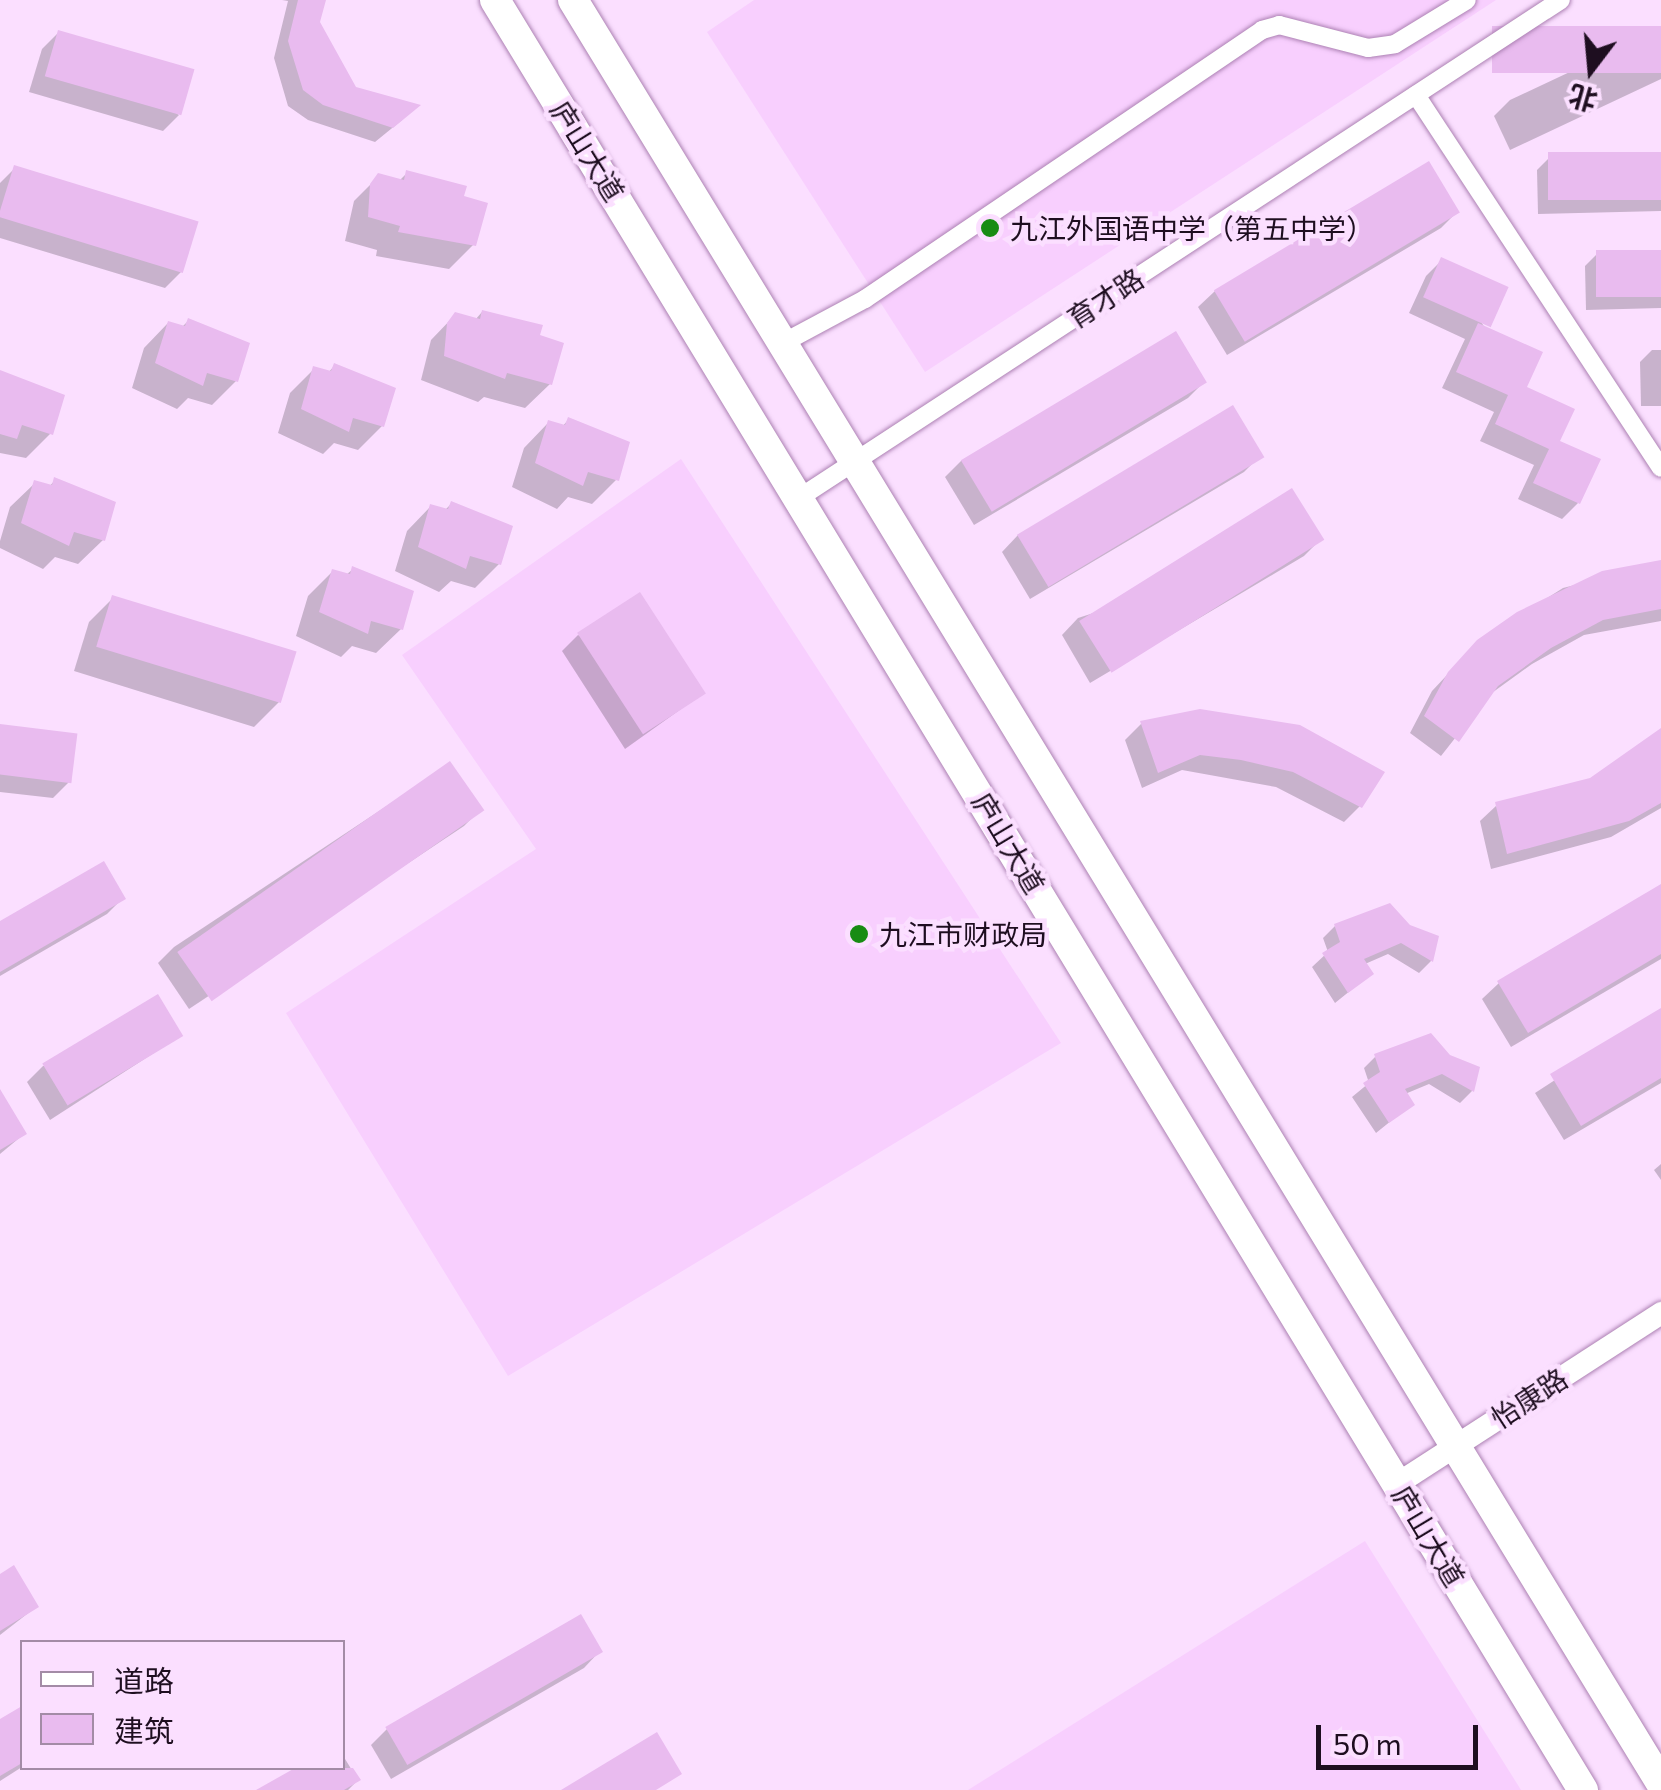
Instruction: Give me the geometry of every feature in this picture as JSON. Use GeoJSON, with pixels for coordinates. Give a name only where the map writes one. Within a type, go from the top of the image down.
{"type":"FeatureCollection","features":[{"type":"Feature","properties":{"kind":"highway","name":"庐山大道"},"geometry":{"type":"LineString","coordinates":[[495,0],[1583,1790]]}},
{"type":"Feature","properties":{"kind":"highway"},"geometry":{"type":"LineString","coordinates":[[573,0],[1661,1782]]}},
{"type":"Feature","properties":{"kind":"street"},"geometry":{"type":"LineString","coordinates":[[781,344],[864,299],[1262,30],[1279,26],[1368,48],[1395,44],[1466,0]]}},
{"type":"Feature","properties":{"kind":"street","name":"育才路"},"geometry":{"type":"LineString","coordinates":[[799,498],[1562,0]]}},
{"type":"Feature","properties":{"kind":"street"},"geometry":{"type":"LineString","coordinates":[[1416,95],[1661,468]]}},
{"type":"Feature","properties":{"kind":"street","name":"怡康路"},"geometry":{"type":"LineString","coordinates":[[1398,1484],[1661,1313]]}},
{"type":"Feature","properties":{"kind":"shaded area","name":"九江外国语中学（第五中学）"},"geometry":{"type":"Polygon","coordinates":[[[754,0],[1496,0],[925,372],[707,32],[754,0]]]}},
{"type":"Feature","properties":{"kind":"shaded area","name":"九江市财政局"},"geometry":{"type":"Polygon","coordinates":[[[681,459],[1061,1043],[508,1376],[286,1013],[536,849],[402,655],[681,459]]]}},
{"type":"Feature","properties":{"kind":"shaded area"},"geometry":{"type":"Polygon","coordinates":[[[1365,1541],[1521,1790],[968,1790],[1365,1541]]]}},
{"type":"Feature","properties":{"kind":"building"},"geometry":{"type":"Polygon","coordinates":[[[298,0],[326,0],[320,22],[356,87],[421,105],[393,128],[323,105],[303,90],[288,41],[298,0]]]}},
{"type":"Feature","properties":{"kind":"building"},"geometry":{"type":"Polygon","coordinates":[[[1492,26],[1661,26],[1661,73],[1492,73],[1492,26]]]}},
{"type":"Feature","properties":{"kind":"building"},"geometry":{"type":"Polygon","coordinates":[[[58,30],[194,69],[181,115],[45,76],[58,30]]]}},
{"type":"Feature","properties":{"kind":"building"},"geometry":{"type":"Polygon","coordinates":[[[1548,152],[1661,152],[1661,200],[1548,200],[1548,152]]]}},
{"type":"Feature","properties":{"kind":"building"},"geometry":{"type":"Polygon","coordinates":[[[1429,161],[1460,212],[1245,342],[1214,290],[1429,161]]]}},
{"type":"Feature","properties":{"kind":"building"},"geometry":{"type":"Polygon","coordinates":[[[14,165],[199,221],[183,273],[0,217],[14,165]]]}},
{"type":"Feature","properties":{"kind":"building"},"geometry":{"type":"Polygon","coordinates":[[[406,170],[467,186],[464,196],[488,203],[476,246],[398,232],[400,226],[368,217],[370,184],[378,173],[404,180],[406,170]]]}},
{"type":"Feature","properties":{"kind":"building"},"geometry":{"type":"Polygon","coordinates":[[[1596,250],[1661,250],[1661,297],[1596,297],[1596,250]]]}},
{"type":"Feature","properties":{"kind":"building"},"geometry":{"type":"Polygon","coordinates":[[[1441,257],[1509,287],[1491,327],[1423,297],[1441,257]]]}},
{"type":"Feature","properties":{"kind":"building"},"geometry":{"type":"Polygon","coordinates":[[[482,310],[543,325],[540,335],[564,343],[552,385],[507,373],[505,379],[444,356],[447,323],[455,312],[480,319],[482,310]]]}},
{"type":"Feature","properties":{"kind":"building"},"geometry":{"type":"Polygon","coordinates":[[[188,318],[250,343],[238,382],[207,373],[203,386],[155,363],[168,321],[185,326],[188,318]]]}},
{"type":"Feature","properties":{"kind":"building"},"geometry":{"type":"Polygon","coordinates":[[[1478,323],[1543,352],[1527,387],[1575,409],[1560,441],[1601,459],[1580,504],[1533,483],[1549,449],[1495,424],[1508,395],[1456,372],[1478,323]]]}},
{"type":"Feature","properties":{"kind":"building"},"geometry":{"type":"Polygon","coordinates":[[[1176,331],[1207,382],[992,512],[961,460],[1176,331]]]}},
{"type":"Feature","properties":{"kind":"building"},"geometry":{"type":"Polygon","coordinates":[[[334,363],[396,388],[384,427],[353,418],[349,432],[301,409],[313,366],[331,371],[334,363]]]}},
{"type":"Feature","properties":{"kind":"building"},"geometry":{"type":"Polygon","coordinates":[[[0,370],[65,395],[53,435],[22,425],[17,439],[0,434],[0,370]]]}},
{"type":"Feature","properties":{"kind":"building"},"geometry":{"type":"Polygon","coordinates":[[[1233,405],[1264,457],[1048,587],[1017,535],[1233,405]]]}},
{"type":"Feature","properties":{"kind":"building"},"geometry":{"type":"Polygon","coordinates":[[[568,417],[630,442],[619,481],[588,472],[583,486],[535,463],[548,420],[565,425],[568,417]]]}},
{"type":"Feature","properties":{"kind":"building"},"geometry":{"type":"Polygon","coordinates":[[[54,477],[116,502],[105,541],[74,532],[69,546],[21,523],[34,480],[52,485],[54,477]]]}},
{"type":"Feature","properties":{"kind":"building"},"geometry":{"type":"Polygon","coordinates":[[[1292,488],[1324,540],[1111,673],[1079,621],[1292,488]]]}},
{"type":"Feature","properties":{"kind":"building"},"geometry":{"type":"Polygon","coordinates":[[[451,501],[513,526],[501,565],[470,556],[466,569],[418,547],[430,504],[448,509],[451,501]]]}},
{"type":"Feature","properties":{"kind":"building"},"geometry":{"type":"Polygon","coordinates":[[[1661,560],[1661,609],[1603,620],[1551,648],[1498,686],[1459,742],[1424,716],[1448,672],[1477,640],[1517,612],[1602,571],[1661,560]]]}},
{"type":"Feature","properties":{"kind":"building"},"geometry":{"type":"Polygon","coordinates":[[[352,566],[414,591],[403,630],[371,621],[368,634],[319,612],[332,569],[350,574],[352,566]]]}},
{"type":"Feature","properties":{"kind":"building"},"geometry":{"type":"Polygon","coordinates":[[[640,592],[706,693],[643,734],[577,633],[640,592]]]}},
{"type":"Feature","properties":{"kind":"building"},"geometry":{"type":"Polygon","coordinates":[[[112,595],[297,651],[281,703],[96,647],[112,595]]]}},
{"type":"Feature","properties":{"kind":"building"},"geometry":{"type":"Polygon","coordinates":[[[1200,709],[1300,725],[1385,772],[1362,808],[1293,772],[1241,760],[1200,755],[1158,773],[1140,721],[1200,709]]]}},
{"type":"Feature","properties":{"kind":"building"},"geometry":{"type":"Polygon","coordinates":[[[0,724],[77,734],[71,783],[0,774],[0,724]]]}},
{"type":"Feature","properties":{"kind":"building"},"geometry":{"type":"Polygon","coordinates":[[[1661,728],[1661,803],[1629,821],[1507,854],[1495,802],[1590,778],[1661,728]]]}},
{"type":"Feature","properties":{"kind":"building"},"geometry":{"type":"Polygon","coordinates":[[[450,761],[484,810],[212,1001],[177,952],[450,761]]]}},
{"type":"Feature","properties":{"kind":"building"},"geometry":{"type":"Polygon","coordinates":[[[104,861],[126,899],[0,972],[0,921],[104,861]]]}},
{"type":"Feature","properties":{"kind":"building"},"geometry":{"type":"Polygon","coordinates":[[[1661,884],[1661,954],[1528,1033],[1497,981],[1661,884]]]}},
{"type":"Feature","properties":{"kind":"building"},"geometry":{"type":"Polygon","coordinates":[[[1390,903],[1410,925],[1439,936],[1433,962],[1401,943],[1364,959],[1374,974],[1348,993],[1322,953],[1340,942],[1334,924],[1390,903]]]}},
{"type":"Feature","properties":{"kind":"building"},"geometry":{"type":"Polygon","coordinates":[[[158,994],[183,1036],[68,1106],[42,1064],[158,994]]]}},
{"type":"Feature","properties":{"kind":"building"},"geometry":{"type":"Polygon","coordinates":[[[1661,1008],[1661,1078],[1581,1126],[1550,1074],[1661,1008]]]}},
{"type":"Feature","properties":{"kind":"building"},"geometry":{"type":"Polygon","coordinates":[[[1431,1033],[1450,1055],[1480,1067],[1474,1092],[1442,1074],[1405,1089],[1415,1105],[1389,1123],[1363,1083],[1380,1072],[1374,1054],[1431,1033]]]}},
{"type":"Feature","properties":{"kind":"building"},"geometry":{"type":"Polygon","coordinates":[[[0,1089],[27,1134],[0,1150],[0,1089]]]}},
{"type":"Feature","properties":{"kind":"building"},"geometry":{"type":"Polygon","coordinates":[[[14,1565],[39,1607],[0,1631],[0,1574],[14,1565]]]}},
{"type":"Feature","properties":{"kind":"building"},"geometry":{"type":"Polygon","coordinates":[[[581,1614],[603,1652],[407,1765],[385,1727],[581,1614]]]}},
{"type":"Feature","properties":{"kind":"building"},"geometry":{"type":"Polygon","coordinates":[[[20,1707],[20,1764],[0,1776],[0,1719],[20,1707]]]}},
{"type":"Feature","properties":{"kind":"building"},"geometry":{"type":"Polygon","coordinates":[[[657,1732],[682,1774],[656,1790],[561,1790],[657,1732]]]}},
{"type":"Feature","properties":{"kind":"building"},"geometry":{"type":"Polygon","coordinates":[[[353,1768],[361,1780],[344,1790],[256,1790],[291,1770],[353,1768]]]}},
{"type":"Feature","properties":{"kind":"place","name":"九江外国语中学（第五中学）"},"geometry":{"type":"Point","coordinates":[990,228]}},
{"type":"Feature","properties":{"kind":"place","name":"九江市财政局"},"geometry":{"type":"Point","coordinates":[859,934]}}]}
